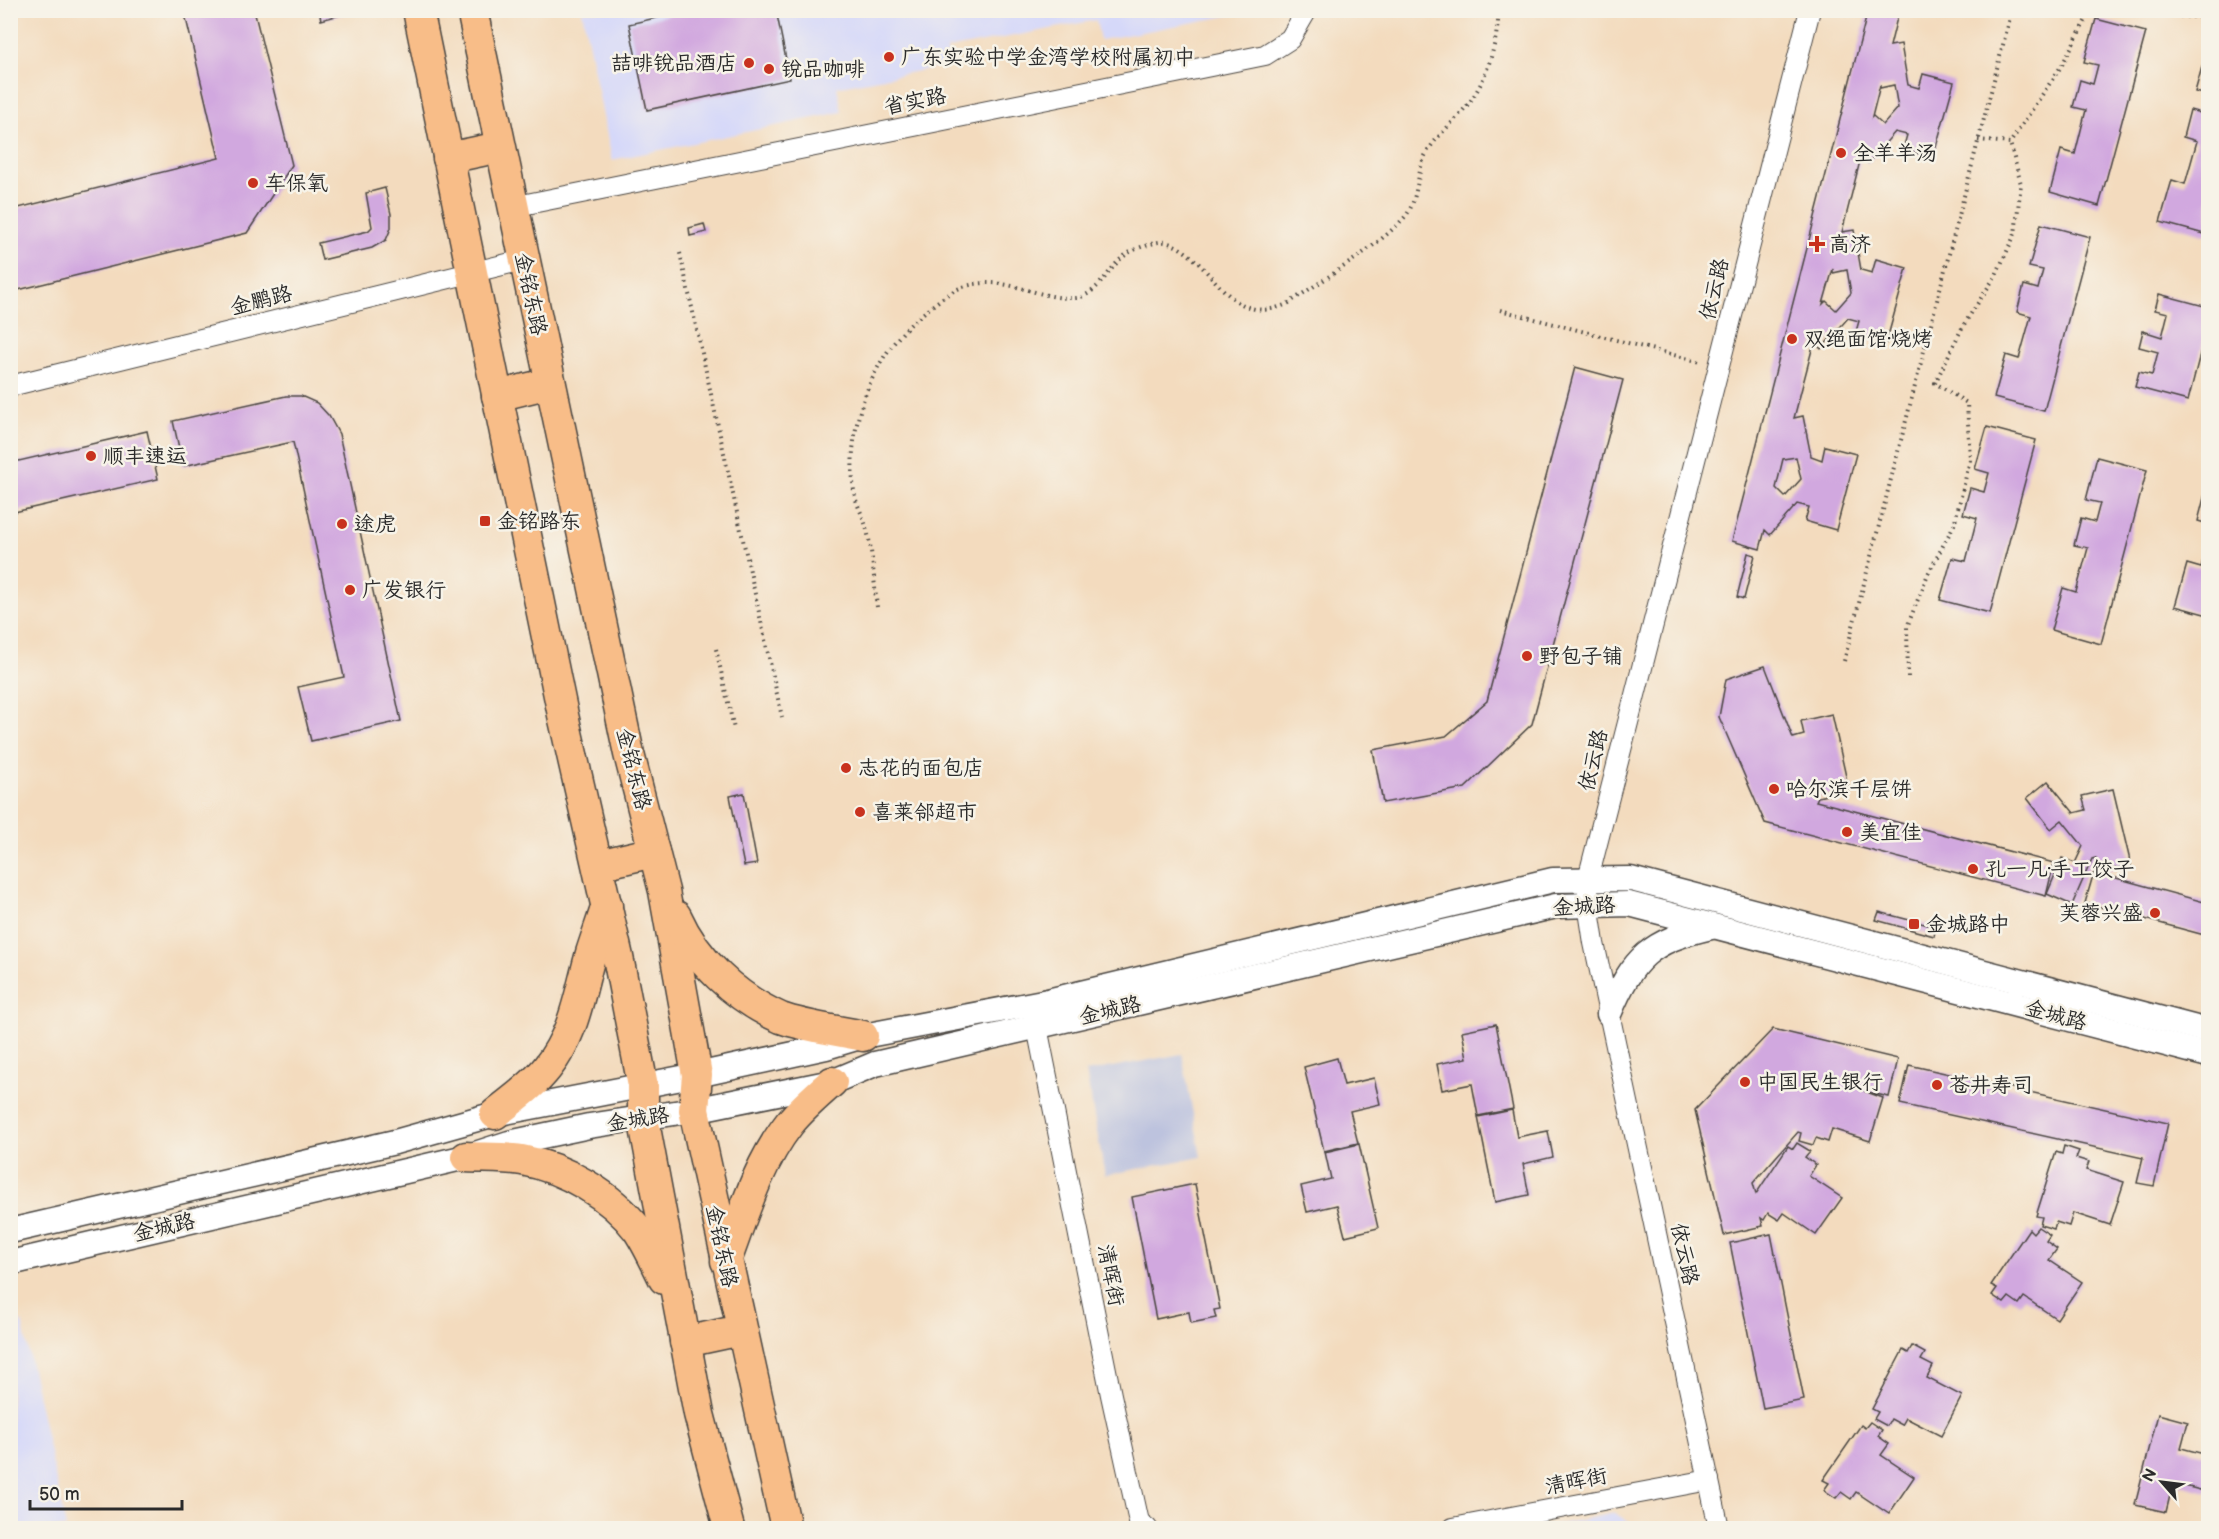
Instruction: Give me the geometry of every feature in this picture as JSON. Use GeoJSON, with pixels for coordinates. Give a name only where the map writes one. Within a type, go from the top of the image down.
{"type":"FeatureCollection","features":[{"type":"Feature","properties":{"kind":"main road"},"geometry":{"type":"LineString","coordinates":[[418,10],[563,714],[607,905],[642,1086],[643,1117],[699,1414],[729,1528]]}},
{"type":"Feature","properties":{"kind":"main road","name":"金铭东路"},"geometry":{"type":"LineString","coordinates":[[472,10],[629,754],[664,891],[697,1075],[694,1110],[786,1528]]}},
{"type":"Feature","properties":{"kind":"main road"},"geometry":{"type":"LineString","coordinates":[[448,158],[500,147]]}},
{"type":"Feature","properties":{"kind":"main road"},"geometry":{"type":"LineString","coordinates":[[496,396],[550,383]]}},
{"type":"Feature","properties":{"kind":"main road"},"geometry":{"type":"LineString","coordinates":[[598,865],[654,852]]}},
{"type":"Feature","properties":{"kind":"main road"},"geometry":{"type":"LineString","coordinates":[[664,891],[682,930],[698,954],[724,981],[753,1003],[783,1019],[863,1036]]}},
{"type":"Feature","properties":{"kind":"main road"},"geometry":{"type":"LineString","coordinates":[[495,1114],[546,1069],[564,1042],[580,1002],[591,955],[607,905]]}},
{"type":"Feature","properties":{"kind":"main road"},"geometry":{"type":"LineString","coordinates":[[726,1262],[754,1186],[773,1149],[790,1124],[832,1082]]}},
{"type":"Feature","properties":{"kind":"main road"},"geometry":{"type":"LineString","coordinates":[[466,1157],[522,1160],[565,1174],[597,1191],[619,1209],[639,1232],[677,1304]]}},
{"type":"Feature","properties":{"kind":"main road"},"geometry":{"type":"LineString","coordinates":[[685,1342],[741,1330]]}},
{"type":"Feature","properties":{"kind":"street","name":"省实路"},"geometry":{"type":"LineString","coordinates":[[512,207],[1265,55],[1290,39],[1307,10]]}},
{"type":"Feature","properties":{"kind":"street","name":"依云路"},"geometry":{"type":"LineString","coordinates":[[1719,1528],[1609,1014],[1588,904],[1588,879],[1810,10]]}},
{"type":"Feature","properties":{"kind":"street","name":"金鹏路"},"geometry":{"type":"LineString","coordinates":[[10,386],[523,260]]}},
{"type":"Feature","properties":{"kind":"street","name":"金城路"},"geometry":{"type":"LineString","coordinates":[[10,1231],[395,1142],[495,1114],[697,1075],[826,1047],[863,1036],[1048,1001],[1553,879],[1631,879],[2208,1031]]}},
{"type":"Feature","properties":{"kind":"street","name":"金城路"},"geometry":{"type":"LineString","coordinates":[[10,1263],[466,1157],[509,1143],[643,1117],[694,1110],[832,1082],[875,1064],[1556,906],[1629,904],[2208,1055]]}},
{"type":"Feature","properties":{"kind":"street"},"geometry":{"type":"LineString","coordinates":[[1609,1014],[1622,984],[1643,957],[1661,943],[1681,934],[1713,927]]}},
{"type":"Feature","properties":{"kind":"street","name":"清晖街"},"geometry":{"type":"LineString","coordinates":[[1037,1027],[1111,1395],[1139,1522],[1147,1528]]}},
{"type":"Feature","properties":{"kind":"street","name":"清晖街"},"geometry":{"type":"LineString","coordinates":[[1453,1528],[1709,1480]]}},
{"type":"Feature","properties":{"kind":"path"},"geometry":{"type":"LineString","coordinates":[[877,607],[867,531],[854,493],[853,449],[861,403],[879,367],[899,336],[946,296],[968,285],[999,282],[1061,297],[1080,298],[1091,291],[1124,256],[1141,247],[1161,241],[1176,245],[1189,254],[1236,302],[1255,308],[1275,309],[1289,303],[1388,234],[1406,216],[1413,202],[1425,157],[1467,105],[1486,73],[1498,29],[1499,10]]}},
{"type":"Feature","properties":{"kind":"path"},"geometry":{"type":"LineString","coordinates":[[1844,661],[2012,10]]}},
{"type":"Feature","properties":{"kind":"path"},"geometry":{"type":"LineString","coordinates":[[1908,677],[1907,627],[1928,574],[1954,525],[1970,460],[1967,403],[1935,383],[1963,326],[1996,275],[2015,234],[2021,184],[2010,143],[2062,65],[2090,12],[2198,17],[2208,21]]}},
{"type":"Feature","properties":{"kind":"path"},"geometry":{"type":"LineString","coordinates":[[1978,140],[2010,143]]}},
{"type":"Feature","properties":{"kind":"path"},"geometry":{"type":"LineString","coordinates":[[680,253],[783,717]]}},
{"type":"Feature","properties":{"kind":"path"},"geometry":{"type":"LineString","coordinates":[[1500,309],[1719,367]]}},
{"type":"Feature","properties":{"kind":"path"},"geometry":{"type":"LineString","coordinates":[[716,649],[734,729]]}},
{"type":"Feature","properties":{"kind":"shaded area"},"geometry":{"type":"Polygon","coordinates":[[[582,11],[1241,11],[1237,14],[1100,40],[1096,20],[947,49],[949,65],[837,87],[842,112],[612,160],[582,11]]]}},
{"type":"Feature","properties":{"kind":"shaded area"},"geometry":{"type":"Polygon","coordinates":[[[1182,1054],[1201,1157],[1105,1175],[1086,1072],[1182,1054]]]}},
{"type":"Feature","properties":{"kind":"shaded area"},"geometry":{"type":"Polygon","coordinates":[[[22,1322],[66,1528],[11,1528],[11,1325],[22,1322]]]}},
{"type":"Feature","properties":{"kind":"shaded area"},"geometry":{"type":"Polygon","coordinates":[[[1615,1513],[1637,1528],[1541,1528],[1615,1513]]]}},
{"type":"Feature","properties":{"kind":"building"},"geometry":{"type":"Polygon","coordinates":[[[184,10],[254,10],[292,165],[247,233],[10,292],[10,210],[219,158],[184,10]]]}},
{"type":"Feature","properties":{"kind":"building"},"geometry":{"type":"Polygon","coordinates":[[[319,10],[355,10],[355,11],[321,20],[319,10]]]}},
{"type":"Feature","properties":{"kind":"building"},"geometry":{"type":"Polygon","coordinates":[[[691,10],[776,10],[790,79],[647,110],[629,24],[691,10]]]}},
{"type":"Feature","properties":{"kind":"building"},"geometry":{"type":"Polygon","coordinates":[[[1868,10],[1899,10],[1890,46],[1901,44],[1908,85],[1919,88],[1923,74],[1954,82],[1933,158],[1903,149],[1907,135],[1895,132],[1868,163],[1861,157],[1842,232],[1854,230],[1861,270],[1872,273],[1876,259],[1907,268],[1886,343],[1855,335],[1859,321],[1848,318],[1821,349],[1814,342],[1794,418],[1803,416],[1811,456],[1822,460],[1825,446],[1856,454],[1836,530],[1805,521],[1809,507],[1797,504],[1770,535],[1765,530],[1760,549],[1732,541],[1868,10]],[[1880,85],[1872,117],[1883,125],[1898,108],[1894,85],[1880,88],[1880,85]],[[1833,269],[1823,304],[1826,301],[1836,310],[1851,293],[1847,270],[1833,273],[1833,269]],[[1796,457],[1783,459],[1776,488],[1785,497],[1801,479],[1796,457]]]}},
{"type":"Feature","properties":{"kind":"building"},"geometry":{"type":"Polygon","coordinates":[[[2096,19],[2146,32],[2099,206],[2050,192],[2061,150],[2075,154],[2086,110],[2073,107],[2080,80],[2093,84],[2098,65],[2084,62],[2096,19]]]}},
{"type":"Feature","properties":{"kind":"building"},"geometry":{"type":"Polygon","coordinates":[[[2208,50],[2208,95],[2195,92],[2208,50]]]}},
{"type":"Feature","properties":{"kind":"building"},"geometry":{"type":"Polygon","coordinates":[[[2208,101],[2208,235],[2160,222],[2172,180],[2185,184],[2197,141],[2183,137],[2190,110],[2204,114],[2208,101]]]}},
{"type":"Feature","properties":{"kind":"building"},"geometry":{"type":"Polygon","coordinates":[[[385,188],[391,214],[391,228],[386,240],[372,248],[322,260],[318,243],[368,231],[372,227],[366,193],[385,188]]]}},
{"type":"Feature","properties":{"kind":"building"},"geometry":{"type":"Polygon","coordinates":[[[704,224],[706,232],[690,236],[689,228],[704,224]]]}},
{"type":"Feature","properties":{"kind":"building"},"geometry":{"type":"Polygon","coordinates":[[[2041,224],[2090,237],[2044,411],[1994,398],[2006,355],[2019,359],[2031,316],[2017,312],[2024,285],[2038,289],[2043,270],[2029,267],[2041,224]]]}},
{"type":"Feature","properties":{"kind":"building"},"geometry":{"type":"Polygon","coordinates":[[[2159,294],[2208,307],[2208,323],[2188,401],[2135,387],[2139,372],[2152,375],[2158,352],[2139,347],[2143,331],[2162,337],[2168,313],[2155,310],[2159,294]]]}},
{"type":"Feature","properties":{"kind":"building"},"geometry":{"type":"Polygon","coordinates":[[[1575,367],[1623,380],[1532,724],[1465,788],[1383,803],[1373,750],[1446,736],[1487,701],[1575,367]]]}},
{"type":"Feature","properties":{"kind":"building"},"geometry":{"type":"Polygon","coordinates":[[[286,396],[301,396],[317,403],[329,416],[339,434],[401,721],[311,741],[298,687],[344,677],[293,442],[183,466],[173,421],[286,396]]]}},
{"type":"Feature","properties":{"kind":"building"},"geometry":{"type":"Polygon","coordinates":[[[1987,427],[2036,440],[1990,613],[1940,600],[1952,558],[1966,561],[1977,518],[1963,514],[1970,488],[1984,492],[1989,473],[1975,469],[1987,427]]]}},
{"type":"Feature","properties":{"kind":"building"},"geometry":{"type":"Polygon","coordinates":[[[147,431],[158,479],[10,513],[10,463],[147,431]]]}},
{"type":"Feature","properties":{"kind":"building"},"geometry":{"type":"Polygon","coordinates":[[[2097,457],[2147,470],[2101,644],[2051,630],[2063,588],[2076,592],[2088,548],[2074,545],[2081,518],[2095,522],[2100,503],[2086,500],[2097,457]]]}},
{"type":"Feature","properties":{"kind":"building"},"geometry":{"type":"Polygon","coordinates":[[[2205,494],[2208,495],[2208,524],[2198,521],[2205,494]]]}},
{"type":"Feature","properties":{"kind":"building"},"geometry":{"type":"Polygon","coordinates":[[[2208,540],[2208,615],[2175,606],[2187,564],[2201,568],[2208,540]]]}},
{"type":"Feature","properties":{"kind":"building"},"geometry":{"type":"Polygon","coordinates":[[[1748,553],[1755,555],[1744,599],[1737,597],[1748,553]]]}},
{"type":"Feature","properties":{"kind":"building"},"geometry":{"type":"Polygon","coordinates":[[[1765,666],[1793,738],[1804,735],[1801,721],[1832,714],[1849,790],[1818,797],[1816,801],[2054,863],[2046,896],[1765,823],[1719,717],[1726,679],[1765,666]]]}},
{"type":"Feature","properties":{"kind":"building"},"geometry":{"type":"Polygon","coordinates":[[[2048,781],[2074,813],[2086,810],[2082,796],[2113,789],[2131,865],[2099,872],[2096,858],[2092,859],[2072,905],[2047,894],[2062,858],[2075,863],[2083,846],[2062,820],[2051,829],[2027,798],[2048,781]]]}},
{"type":"Feature","properties":{"kind":"building"},"geometry":{"type":"Polygon","coordinates":[[[744,793],[757,864],[744,866],[730,796],[744,793]]]}},
{"type":"Feature","properties":{"kind":"building"},"geometry":{"type":"Polygon","coordinates":[[[2094,872],[2208,903],[2208,936],[2085,903],[2094,872]]]}},
{"type":"Feature","properties":{"kind":"building"},"geometry":{"type":"Polygon","coordinates":[[[1879,912],[1936,927],[1934,936],[1876,920],[1879,912]]]}},
{"type":"Feature","properties":{"kind":"building"},"geometry":{"type":"Polygon","coordinates":[[[1496,1024],[1513,1109],[1478,1116],[1472,1084],[1442,1090],[1437,1064],[1467,1058],[1462,1031],[1496,1024]]]}},
{"type":"Feature","properties":{"kind":"building"},"geometry":{"type":"Polygon","coordinates":[[[1773,1029],[1898,1059],[1889,1097],[1864,1091],[1883,1098],[1870,1141],[1832,1129],[1828,1142],[1816,1138],[1813,1145],[1799,1141],[1801,1133],[1798,1132],[1753,1183],[1756,1194],[1788,1146],[1793,1149],[1797,1143],[1810,1151],[1805,1157],[1816,1165],[1809,1176],[1842,1198],[1816,1235],[1784,1213],[1779,1220],[1768,1213],[1764,1220],[1761,1218],[1763,1226],[1724,1235],[1695,1110],[1773,1029]]]}},
{"type":"Feature","properties":{"kind":"building"},"geometry":{"type":"Polygon","coordinates":[[[1337,1058],[1344,1085],[1374,1078],[1380,1104],[1350,1111],[1358,1143],[1324,1151],[1304,1067],[1337,1058]]]}},
{"type":"Feature","properties":{"kind":"building"},"geometry":{"type":"Polygon","coordinates":[[[1909,1065],[2168,1123],[2154,1186],[2137,1183],[2143,1158],[1900,1104],[1909,1065]]]}},
{"type":"Feature","properties":{"kind":"building"},"geometry":{"type":"Polygon","coordinates":[[[1512,1110],[1517,1137],[1548,1131],[1553,1157],[1523,1164],[1529,1195],[1495,1202],[1478,1117],[1512,1110]]]}},
{"type":"Feature","properties":{"kind":"building"},"geometry":{"type":"Polygon","coordinates":[[[1359,1144],[1378,1228],[1345,1236],[1337,1205],[1307,1212],[1301,1186],[1331,1179],[1325,1152],[1359,1144]]]}},
{"type":"Feature","properties":{"kind":"building"},"geometry":{"type":"Polygon","coordinates":[[[2064,1146],[2079,1151],[2076,1158],[2089,1162],[2086,1170],[2124,1182],[2110,1225],[2073,1213],[2069,1226],[2056,1222],[2054,1229],[2040,1225],[2042,1217],[2036,1216],[2056,1152],[2062,1154],[2064,1146]]]}},
{"type":"Feature","properties":{"kind":"building"},"geometry":{"type":"Polygon","coordinates":[[[1195,1184],[1220,1309],[1214,1310],[1216,1318],[1191,1323],[1189,1312],[1156,1319],[1132,1197],[1195,1184]]]}},
{"type":"Feature","properties":{"kind":"building"},"geometry":{"type":"Polygon","coordinates":[[[2038,1227],[2050,1235],[2046,1241],[2057,1249],[2049,1260],[2082,1282],[2057,1319],[2024,1297],[2019,1304],[2009,1297],[2004,1303],[1992,1295],[1997,1288],[1991,1285],[2029,1229],[2033,1233],[2038,1227]]]}},
{"type":"Feature","properties":{"kind":"building"},"geometry":{"type":"Polygon","coordinates":[[[1771,1234],[1804,1400],[1763,1408],[1730,1243],[1771,1234]]]}},
{"type":"Feature","properties":{"kind":"building"},"geometry":{"type":"Polygon","coordinates":[[[1912,1346],[1925,1353],[1921,1360],[1933,1366],[1927,1378],[1962,1396],[1941,1436],[1906,1418],[1902,1425],[1891,1419],[1887,1426],[1874,1419],[1878,1412],[1872,1409],[1903,1350],[1908,1353],[1912,1346]]]}},
{"type":"Feature","properties":{"kind":"building"},"geometry":{"type":"Polygon","coordinates":[[[2158,1414],[2188,1422],[2181,1448],[2208,1455],[2208,1492],[2173,1483],[2166,1512],[2135,1505],[2158,1414]]]}},
{"type":"Feature","properties":{"kind":"building"},"geometry":{"type":"Polygon","coordinates":[[[1870,1422],[1882,1430],[1878,1436],[1889,1444],[1881,1455],[1914,1477],[1889,1514],[1856,1492],[1851,1499],[1841,1492],[1836,1498],[1824,1490],[1829,1483],[1823,1480],[1861,1425],[1865,1428],[1870,1422]]]}},
{"type":"Feature","properties":{"kind":"place","name":"广东实验中学金湾学校附属初中"},"geometry":{"type":"Point","coordinates":[889,57]}},
{"type":"Feature","properties":{"kind":"place","name":"喆啡锐品酒店"},"geometry":{"type":"Point","coordinates":[749,63]}},
{"type":"Feature","properties":{"kind":"place","name":"锐品咖啡"},"geometry":{"type":"Point","coordinates":[769,69]}},
{"type":"Feature","properties":{"kind":"place","name":"全羊羊汤"},"geometry":{"type":"Point","coordinates":[1841,153]}},
{"type":"Feature","properties":{"kind":"place","name":"车保氧"},"geometry":{"type":"Point","coordinates":[253,183]}},
{"type":"Feature","properties":{"kind":"place","name":"高济"},"geometry":{"type":"Point","coordinates":[1817,244]}},
{"type":"Feature","properties":{"kind":"place","name":"双绝面馆·烧烤"},"geometry":{"type":"Point","coordinates":[1792,339]}},
{"type":"Feature","properties":{"kind":"place","name":"顺丰速运"},"geometry":{"type":"Point","coordinates":[91,456]}},
{"type":"Feature","properties":{"kind":"place","name":"金铭路东"},"geometry":{"type":"Point","coordinates":[485,521]}},
{"type":"Feature","properties":{"kind":"place","name":"途虎"},"geometry":{"type":"Point","coordinates":[342,524]}},
{"type":"Feature","properties":{"kind":"place","name":"广发银行"},"geometry":{"type":"Point","coordinates":[350,590]}},
{"type":"Feature","properties":{"kind":"place","name":"野包子铺"},"geometry":{"type":"Point","coordinates":[1527,656]}},
{"type":"Feature","properties":{"kind":"place","name":"志花的面包店"},"geometry":{"type":"Point","coordinates":[846,768]}},
{"type":"Feature","properties":{"kind":"place","name":"哈尔滨千层饼"},"geometry":{"type":"Point","coordinates":[1774,789]}},
{"type":"Feature","properties":{"kind":"place","name":"喜莱邻超市"},"geometry":{"type":"Point","coordinates":[860,812]}},
{"type":"Feature","properties":{"kind":"place","name":"美宜佳"},"geometry":{"type":"Point","coordinates":[1847,832]}},
{"type":"Feature","properties":{"kind":"place","name":"孔一凡·手工饺子"},"geometry":{"type":"Point","coordinates":[1973,869]}},
{"type":"Feature","properties":{"kind":"place","name":"芙蓉兴盛"},"geometry":{"type":"Point","coordinates":[2155,913]}},
{"type":"Feature","properties":{"kind":"place","name":"金城路中"},"geometry":{"type":"Point","coordinates":[1914,924]}},
{"type":"Feature","properties":{"kind":"place","name":"中国民生银行"},"geometry":{"type":"Point","coordinates":[1745,1082]}},
{"type":"Feature","properties":{"kind":"place","name":"苍井寿司"},"geometry":{"type":"Point","coordinates":[1937,1085]}}]}
